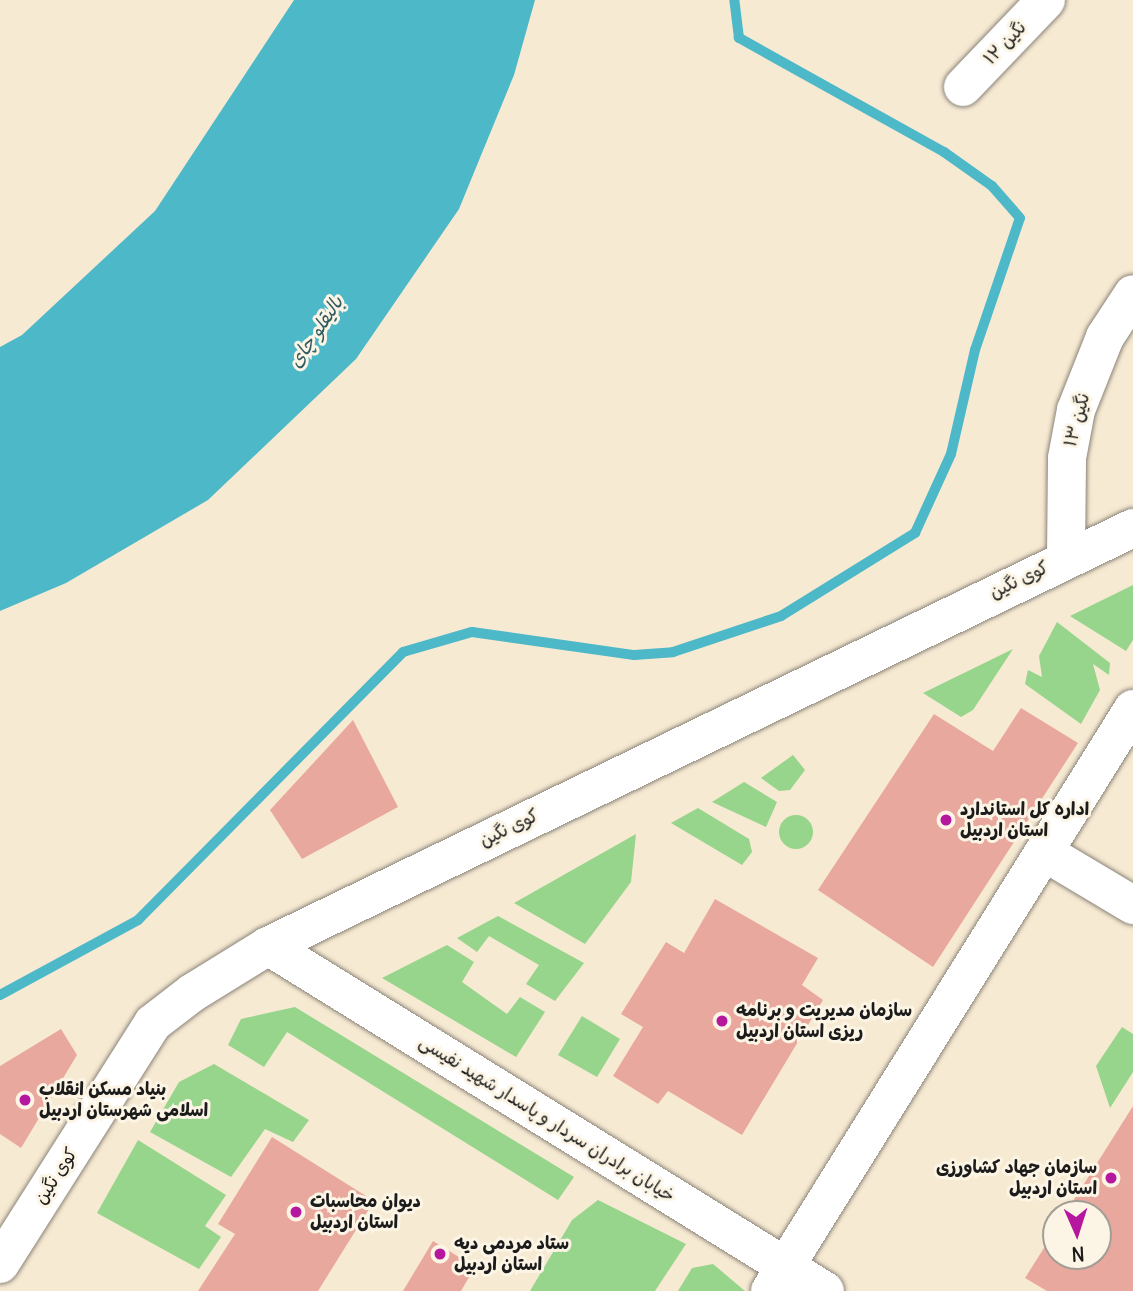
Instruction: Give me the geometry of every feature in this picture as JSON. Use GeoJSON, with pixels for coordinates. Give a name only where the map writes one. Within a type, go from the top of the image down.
{"type":"FeatureCollection","features":[{"type":"Feature","properties":{"kind":"street","name":"نگین ۱۲"},"geometry":{"type":"LineString","coordinates":[[963,87],[1046,0]]}},
{"type":"Feature","properties":{"kind":"street","name":"نگین ۱۳"},"geometry":{"type":"LineString","coordinates":[[1066,556],[1067,458],[1076,410],[1105,337],[1133,294]]}},
{"type":"Feature","properties":{"kind":"street","name":"کوی نگین"},"geometry":{"type":"LineString","coordinates":[[0,1264],[153,1023],[268,946],[1066,556],[1133,528]]}},
{"type":"Feature","properties":{"kind":"street"},"geometry":{"type":"LineString","coordinates":[[778,1279],[1133,709]]}},
{"type":"Feature","properties":{"kind":"street"},"geometry":{"type":"LineString","coordinates":[[1044,852],[1133,905]]}},
{"type":"Feature","properties":{"kind":"street","name":"خیابان برادران سردار و پاسدار شهید نفیسی"},"geometry":{"type":"LineString","coordinates":[[268,946],[778,1279],[825,1291]]}},
{"type":"Feature","properties":{"kind":"green space"},"geometry":{"type":"Polygon","coordinates":[[[1133,585],[1133,640],[1126,651],[1070,616],[1133,585]]]}},
{"type":"Feature","properties":{"kind":"green space"},"geometry":{"type":"Polygon","coordinates":[[[1057,622],[1110,663],[1109,675],[1093,664],[1100,690],[1081,724],[1025,684],[1028,670],[1042,677],[1039,656],[1057,622]]]}},
{"type":"Feature","properties":{"kind":"green space"},"geometry":{"type":"Polygon","coordinates":[[[1013,649],[973,710],[961,717],[923,693],[1013,649]]]}},
{"type":"Feature","properties":{"kind":"green space"},"geometry":{"type":"Polygon","coordinates":[[[793,755],[805,770],[790,790],[779,791],[761,778],[793,755]]]}},
{"type":"Feature","properties":{"kind":"green space"},"geometry":{"type":"Polygon","coordinates":[[[744,782],[777,802],[766,827],[712,802],[744,782]]]}},
{"type":"Feature","properties":{"kind":"green space"},"geometry":{"type":"Polygon","coordinates":[[[698,808],[749,839],[752,852],[742,865],[671,823],[698,808]]]}},
{"type":"Feature","properties":{"kind":"green space"},"geometry":{"type":"Polygon","coordinates":[[[796,815],[808,820],[813,832],[808,844],[796,849],[784,844],[779,832],[784,820],[796,815]]]}},
{"type":"Feature","properties":{"kind":"green space"},"geometry":{"type":"Polygon","coordinates":[[[636,834],[631,882],[585,944],[514,903],[636,834]]]}},
{"type":"Feature","properties":{"kind":"green space"},"geometry":{"type":"Polygon","coordinates":[[[498,916],[584,963],[555,1001],[526,984],[539,965],[489,936],[477,952],[457,938],[498,916]]]}},
{"type":"Feature","properties":{"kind":"green space"},"geometry":{"type":"Polygon","coordinates":[[[447,945],[474,962],[462,982],[507,1014],[520,997],[545,1012],[516,1057],[382,978],[447,945]]]}},
{"type":"Feature","properties":{"kind":"green space"},"geometry":{"type":"Polygon","coordinates":[[[295,1007],[574,1177],[558,1200],[287,1032],[264,1067],[228,1045],[241,1019],[295,1007]]]}},
{"type":"Feature","properties":{"kind":"green space"},"geometry":{"type":"Polygon","coordinates":[[[582,1016],[620,1039],[597,1077],[558,1055],[582,1016]]]}},
{"type":"Feature","properties":{"kind":"green space"},"geometry":{"type":"Polygon","coordinates":[[[1122,1027],[1133,1034],[1133,1072],[1110,1108],[1096,1066],[1122,1027]]]}},
{"type":"Feature","properties":{"kind":"green space"},"geometry":{"type":"Polygon","coordinates":[[[214,1064],[309,1120],[293,1142],[265,1129],[231,1177],[150,1132],[179,1082],[214,1064]]]}},
{"type":"Feature","properties":{"kind":"green space"},"geometry":{"type":"Polygon","coordinates":[[[138,1140],[226,1195],[205,1226],[221,1237],[199,1269],[97,1213],[138,1140]]]}},
{"type":"Feature","properties":{"kind":"green space"},"geometry":{"type":"Polygon","coordinates":[[[598,1200],[686,1244],[655,1291],[530,1291],[572,1220],[598,1200]]]}},
{"type":"Feature","properties":{"kind":"green space"},"geometry":{"type":"Polygon","coordinates":[[[713,1264],[745,1291],[678,1291],[692,1268],[713,1264]]]}},
{"type":"Feature","properties":{"kind":"water","name":"بالیقلو چای"},"geometry":{"type":"Polygon","coordinates":[[[294,0],[535,0],[514,75],[459,209],[356,359],[208,500],[66,583],[0,611],[0,347],[22,335],[155,211],[294,0]]]}},
{"type":"Feature","properties":{"kind":"building","name":"اداره کل استاندارد استان اردبیل"},"geometry":{"type":"Polygon","coordinates":[[[1021,708],[1078,743],[933,967],[818,890],[934,714],[993,751],[1021,708]]]}},
{"type":"Feature","properties":{"kind":"building"},"geometry":{"type":"Polygon","coordinates":[[[353,720],[398,807],[302,859],[270,810],[353,720]]]}},
{"type":"Feature","properties":{"kind":"building","name":"سازمان مدیریت و برنامه ریزی استان اردبیل"},"geometry":{"type":"Polygon","coordinates":[[[715,899],[818,958],[802,985],[823,1000],[742,1135],[668,1091],[658,1104],[613,1076],[643,1027],[621,1014],[666,942],[684,953],[715,899]]]}},
{"type":"Feature","properties":{"kind":"building","name":"بنیاد مسکن انقلاب اسلامی شهرستان اردبیل"},"geometry":{"type":"Polygon","coordinates":[[[61,1029],[77,1055],[21,1148],[0,1134],[0,1066],[61,1029]]]}},
{"type":"Feature","properties":{"kind":"building","name":"سازمان جهاد کشاورزی استان اردبیل"},"geometry":{"type":"Polygon","coordinates":[[[1133,1106],[1133,1291],[1047,1291],[1025,1278],[1042,1251],[1042,1270],[1112,1270],[1112,1200],[1074,1200],[1133,1106]]]}},
{"type":"Feature","properties":{"kind":"building","name":"دیوان محاسبات استان اردبیل"},"geometry":{"type":"Polygon","coordinates":[[[272,1137],[374,1201],[318,1291],[198,1291],[235,1234],[218,1224],[272,1137]]]}},
{"type":"Feature","properties":{"kind":"building","name":"ستاد مردمی دیه استان اردبیل"},"geometry":{"type":"Polygon","coordinates":[[[433,1241],[475,1267],[461,1291],[403,1291],[433,1241]]]}},
{"type":"Feature","properties":{"kind":"waterway"},"geometry":{"type":"LineString","coordinates":[[0,995],[138,920],[403,652],[472,632],[634,655],[673,652],[781,616],[915,533],[951,454],[975,350],[1020,218],[992,186],[944,152],[739,38],[734,0]]}},
{"type":"Feature","properties":{"kind":"place","name":"اداره کل استاندارد استان اردبیل"},"geometry":{"type":"Point","coordinates":[946,820]}},
{"type":"Feature","properties":{"kind":"place","name":"سازمان مدیریت و برنامه ریزی استان اردبیل"},"geometry":{"type":"Point","coordinates":[722,1021]}},
{"type":"Feature","properties":{"kind":"place","name":"بنیاد مسکن انقلاب اسلامی شهرستان اردبیل"},"geometry":{"type":"Point","coordinates":[25,1100]}},
{"type":"Feature","properties":{"kind":"place","name":"سازمان جهاد کشاورزی استان اردبیل"},"geometry":{"type":"Point","coordinates":[1111,1178]}},
{"type":"Feature","properties":{"kind":"place","name":"دیوان محاسبات استان اردبیل"},"geometry":{"type":"Point","coordinates":[296,1212]}},
{"type":"Feature","properties":{"kind":"place","name":"ستاد مردمی دیه استان اردبیل"},"geometry":{"type":"Point","coordinates":[440,1254]}}]}
